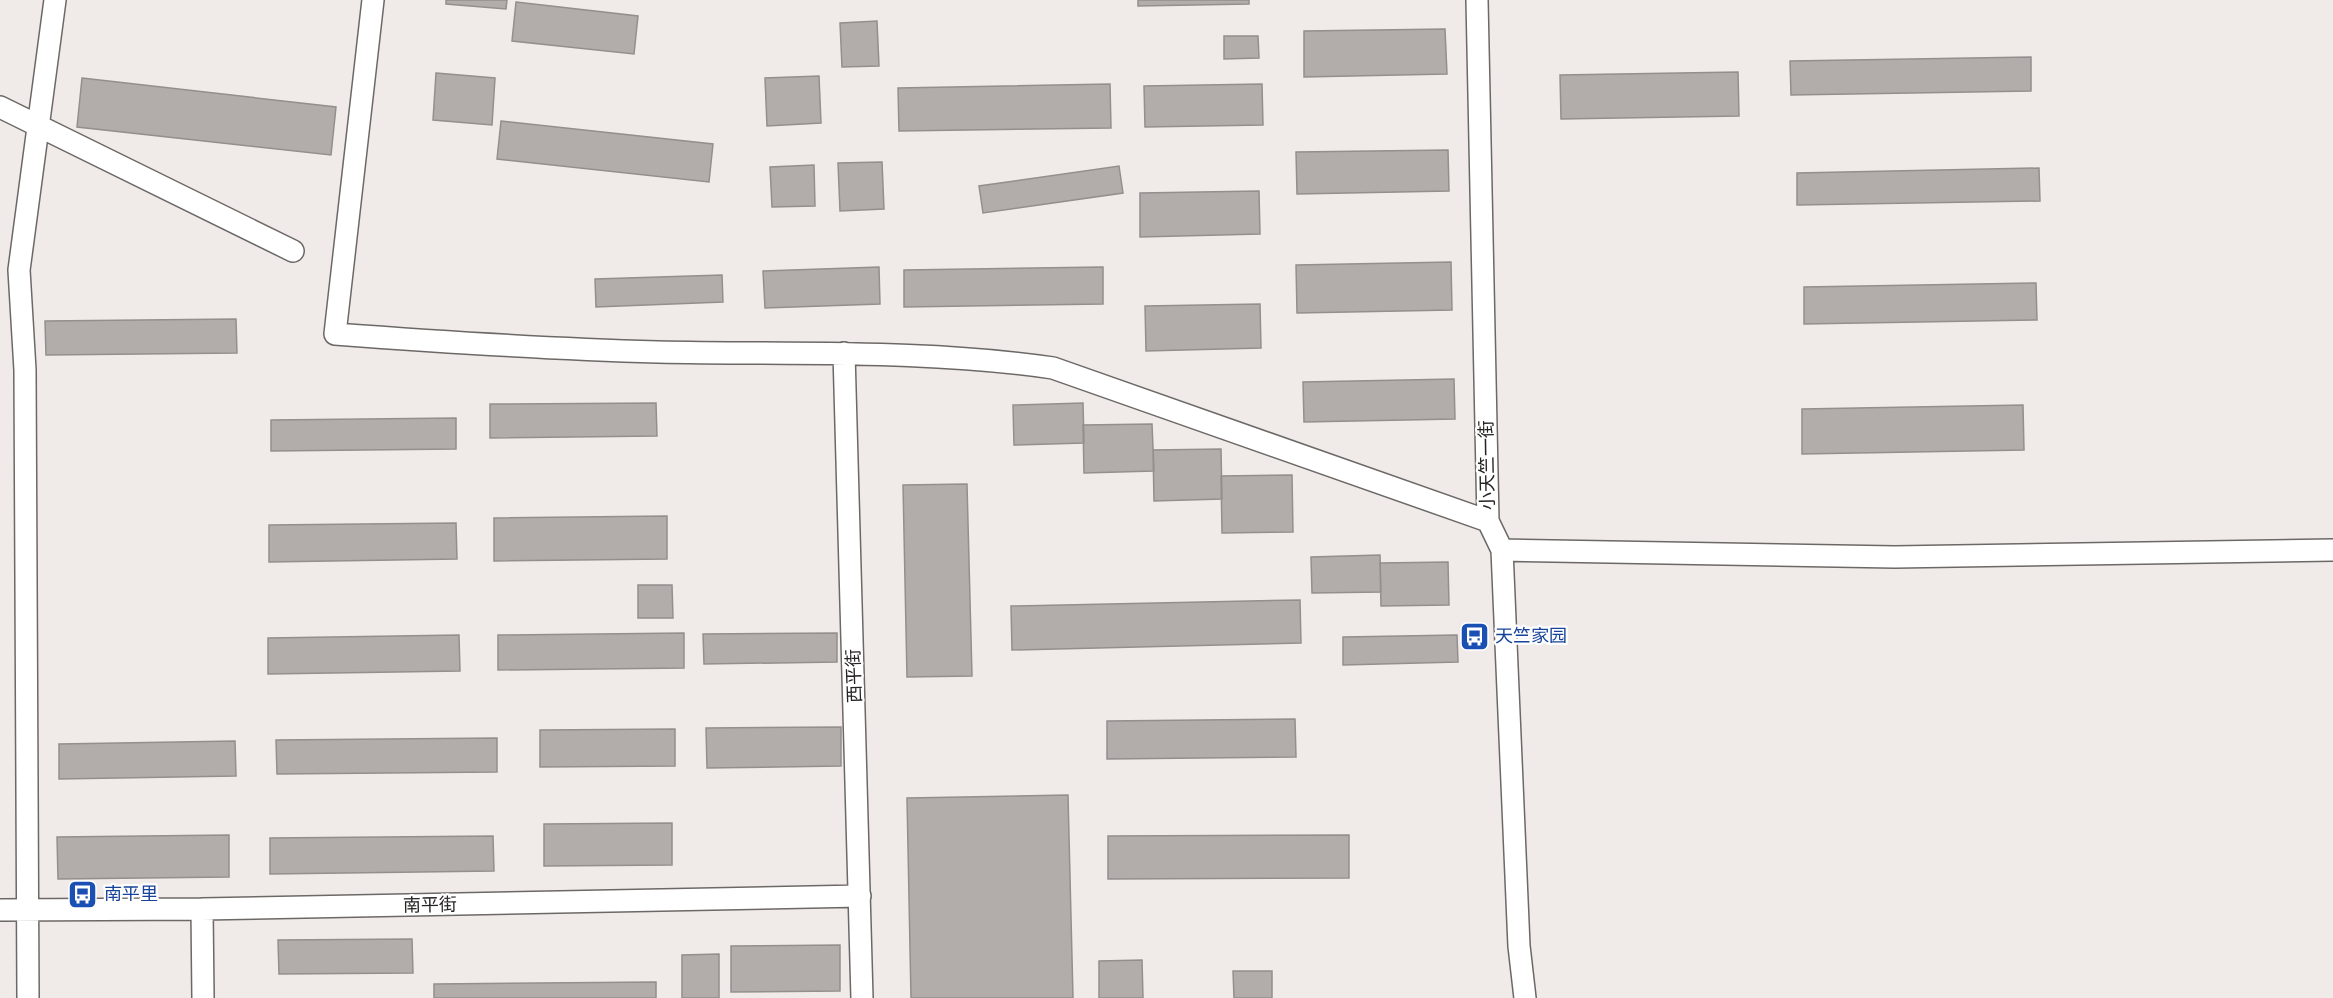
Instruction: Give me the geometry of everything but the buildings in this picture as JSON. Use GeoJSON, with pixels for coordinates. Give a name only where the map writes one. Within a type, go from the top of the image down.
{"type":"FeatureCollection","features":[{"type":"Feature","properties":{"kind":"street"},"geometry":{"type":"LineString","coordinates":[[28,998],[25,370],[19,270],[56,0]]}},
{"type":"Feature","properties":{"kind":"street"},"geometry":{"type":"LineString","coordinates":[[373,0],[335,334],[441,342],[657,352],[844,354],[1004,360],[1053,368],[1488,521]]}},
{"type":"Feature","properties":{"kind":"street","name":"小天竺一街"},"geometry":{"type":"LineString","coordinates":[[1477,0],[1488,521],[1502,550],[1519,946],[1525,998]]}},
{"type":"Feature","properties":{"kind":"street"},"geometry":{"type":"LineString","coordinates":[[0,107],[293,251]]}},
{"type":"Feature","properties":{"kind":"street","name":"西平街"},"geometry":{"type":"LineString","coordinates":[[844,354],[862,998]]}},
{"type":"Feature","properties":{"kind":"street"},"geometry":{"type":"LineString","coordinates":[[1502,550],[1895,557],[2333,550]]}},
{"type":"Feature","properties":{"kind":"street","name":"南平街"},"geometry":{"type":"LineString","coordinates":[[0,910],[202,909],[860,896]]}},
{"type":"Feature","properties":{"kind":"street"},"geometry":{"type":"LineString","coordinates":[[202,909],[203,998]]}},
{"type":"Feature","properties":{"kind":"place","name":"天竺家园"},"geometry":{"type":"Point","coordinates":[1474,636]}},
{"type":"Feature","properties":{"kind":"place","name":"南平里"},"geometry":{"type":"Point","coordinates":[83,894]}}]}
